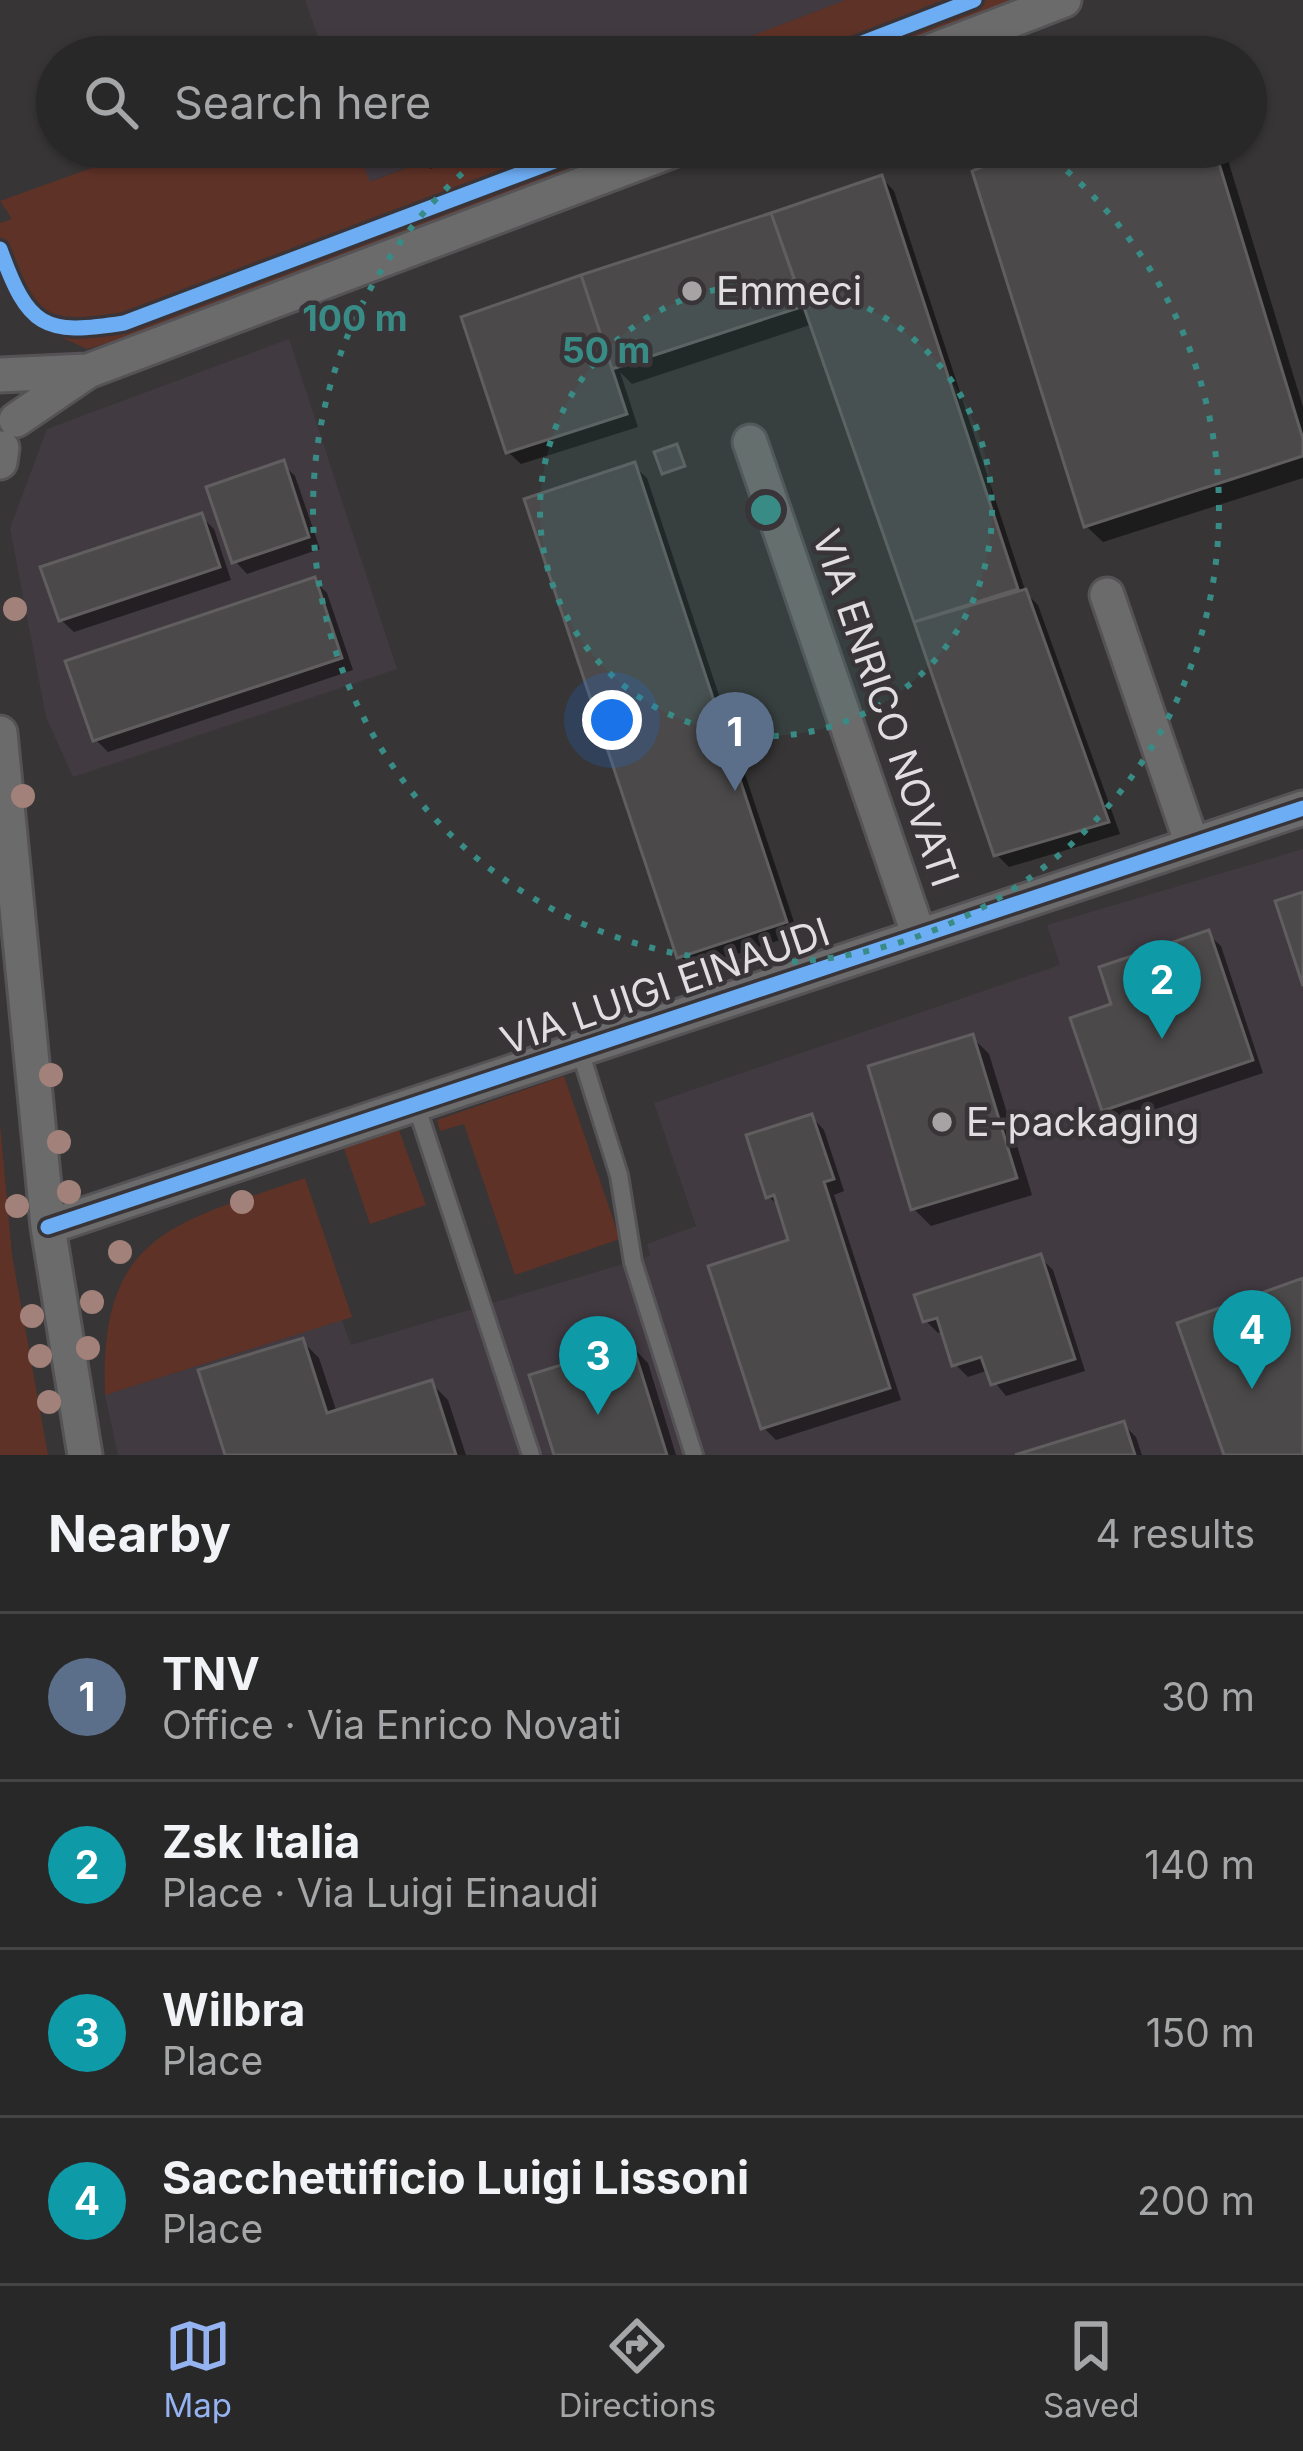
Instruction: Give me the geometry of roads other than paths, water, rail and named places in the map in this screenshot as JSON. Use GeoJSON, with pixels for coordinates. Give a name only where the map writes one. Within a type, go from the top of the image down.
{"type":"FeatureCollection","features":[{"type":"Feature","properties":{"kind":"street"},"geometry":{"type":"LineString","coordinates":[[971,36],[1064,0]]}},
{"type":"Feature","properties":{"kind":"street"},"geometry":{"type":"LineString","coordinates":[[0,378],[88,371],[625,168]]}},
{"type":"Feature","properties":{"kind":"street"},"geometry":{"type":"LineString","coordinates":[[4,445],[88,371]]}},
{"type":"Feature","properties":{"kind":"street"},"geometry":{"type":"LineString","coordinates":[[0,378],[12,395],[4,445]]}},
{"type":"Feature","properties":{"kind":"street","name":"VIA ENRICO NOVATI"},"geometry":{"type":"LineString","coordinates":[[750,442],[919,933]]}},
{"type":"Feature","properties":{"kind":"street"},"geometry":{"type":"LineString","coordinates":[[1107,595],[1192,844]]}},
{"type":"Feature","properties":{"kind":"street"},"geometry":{"type":"LineString","coordinates":[[0,733],[48,1227],[85,1455]]}},
{"type":"Feature","properties":{"kind":"street","name":"VIA LUIGI EINAUDI"},"geometry":{"type":"LineString","coordinates":[[48,1227],[417,1108],[919,933],[1303,808]]}},
{"type":"Feature","properties":{"kind":"lane"},"geometry":{"type":"LineString","coordinates":[[580,1051],[619,1174],[633,1262],[694,1455]]}},
{"type":"Feature","properties":{"kind":"lane"},"geometry":{"type":"LineString","coordinates":[[417,1108],[530,1455]]}},
{"type":"Feature","properties":{"kind":"place","name":"Emmeci"},"geometry":{"type":"Point","coordinates":[692,291]}},
{"type":"Feature","properties":{"kind":"place","name":"TNV"},"geometry":{"type":"Point","coordinates":[735,791]}},
{"type":"Feature","properties":{"kind":"place","name":"Zsk Italia"},"geometry":{"type":"Point","coordinates":[1162,1039]}},
{"type":"Feature","properties":{"kind":"place","name":"E-packaging"},"geometry":{"type":"Point","coordinates":[942,1122]}},
{"type":"Feature","properties":{"kind":"place","name":"Sacchettificio Luigi Lissoni"},"geometry":{"type":"Point","coordinates":[1252,1389]}},
{"type":"Feature","properties":{"kind":"place","name":"Wilbra"},"geometry":{"type":"Point","coordinates":[598,1415]}}]}
